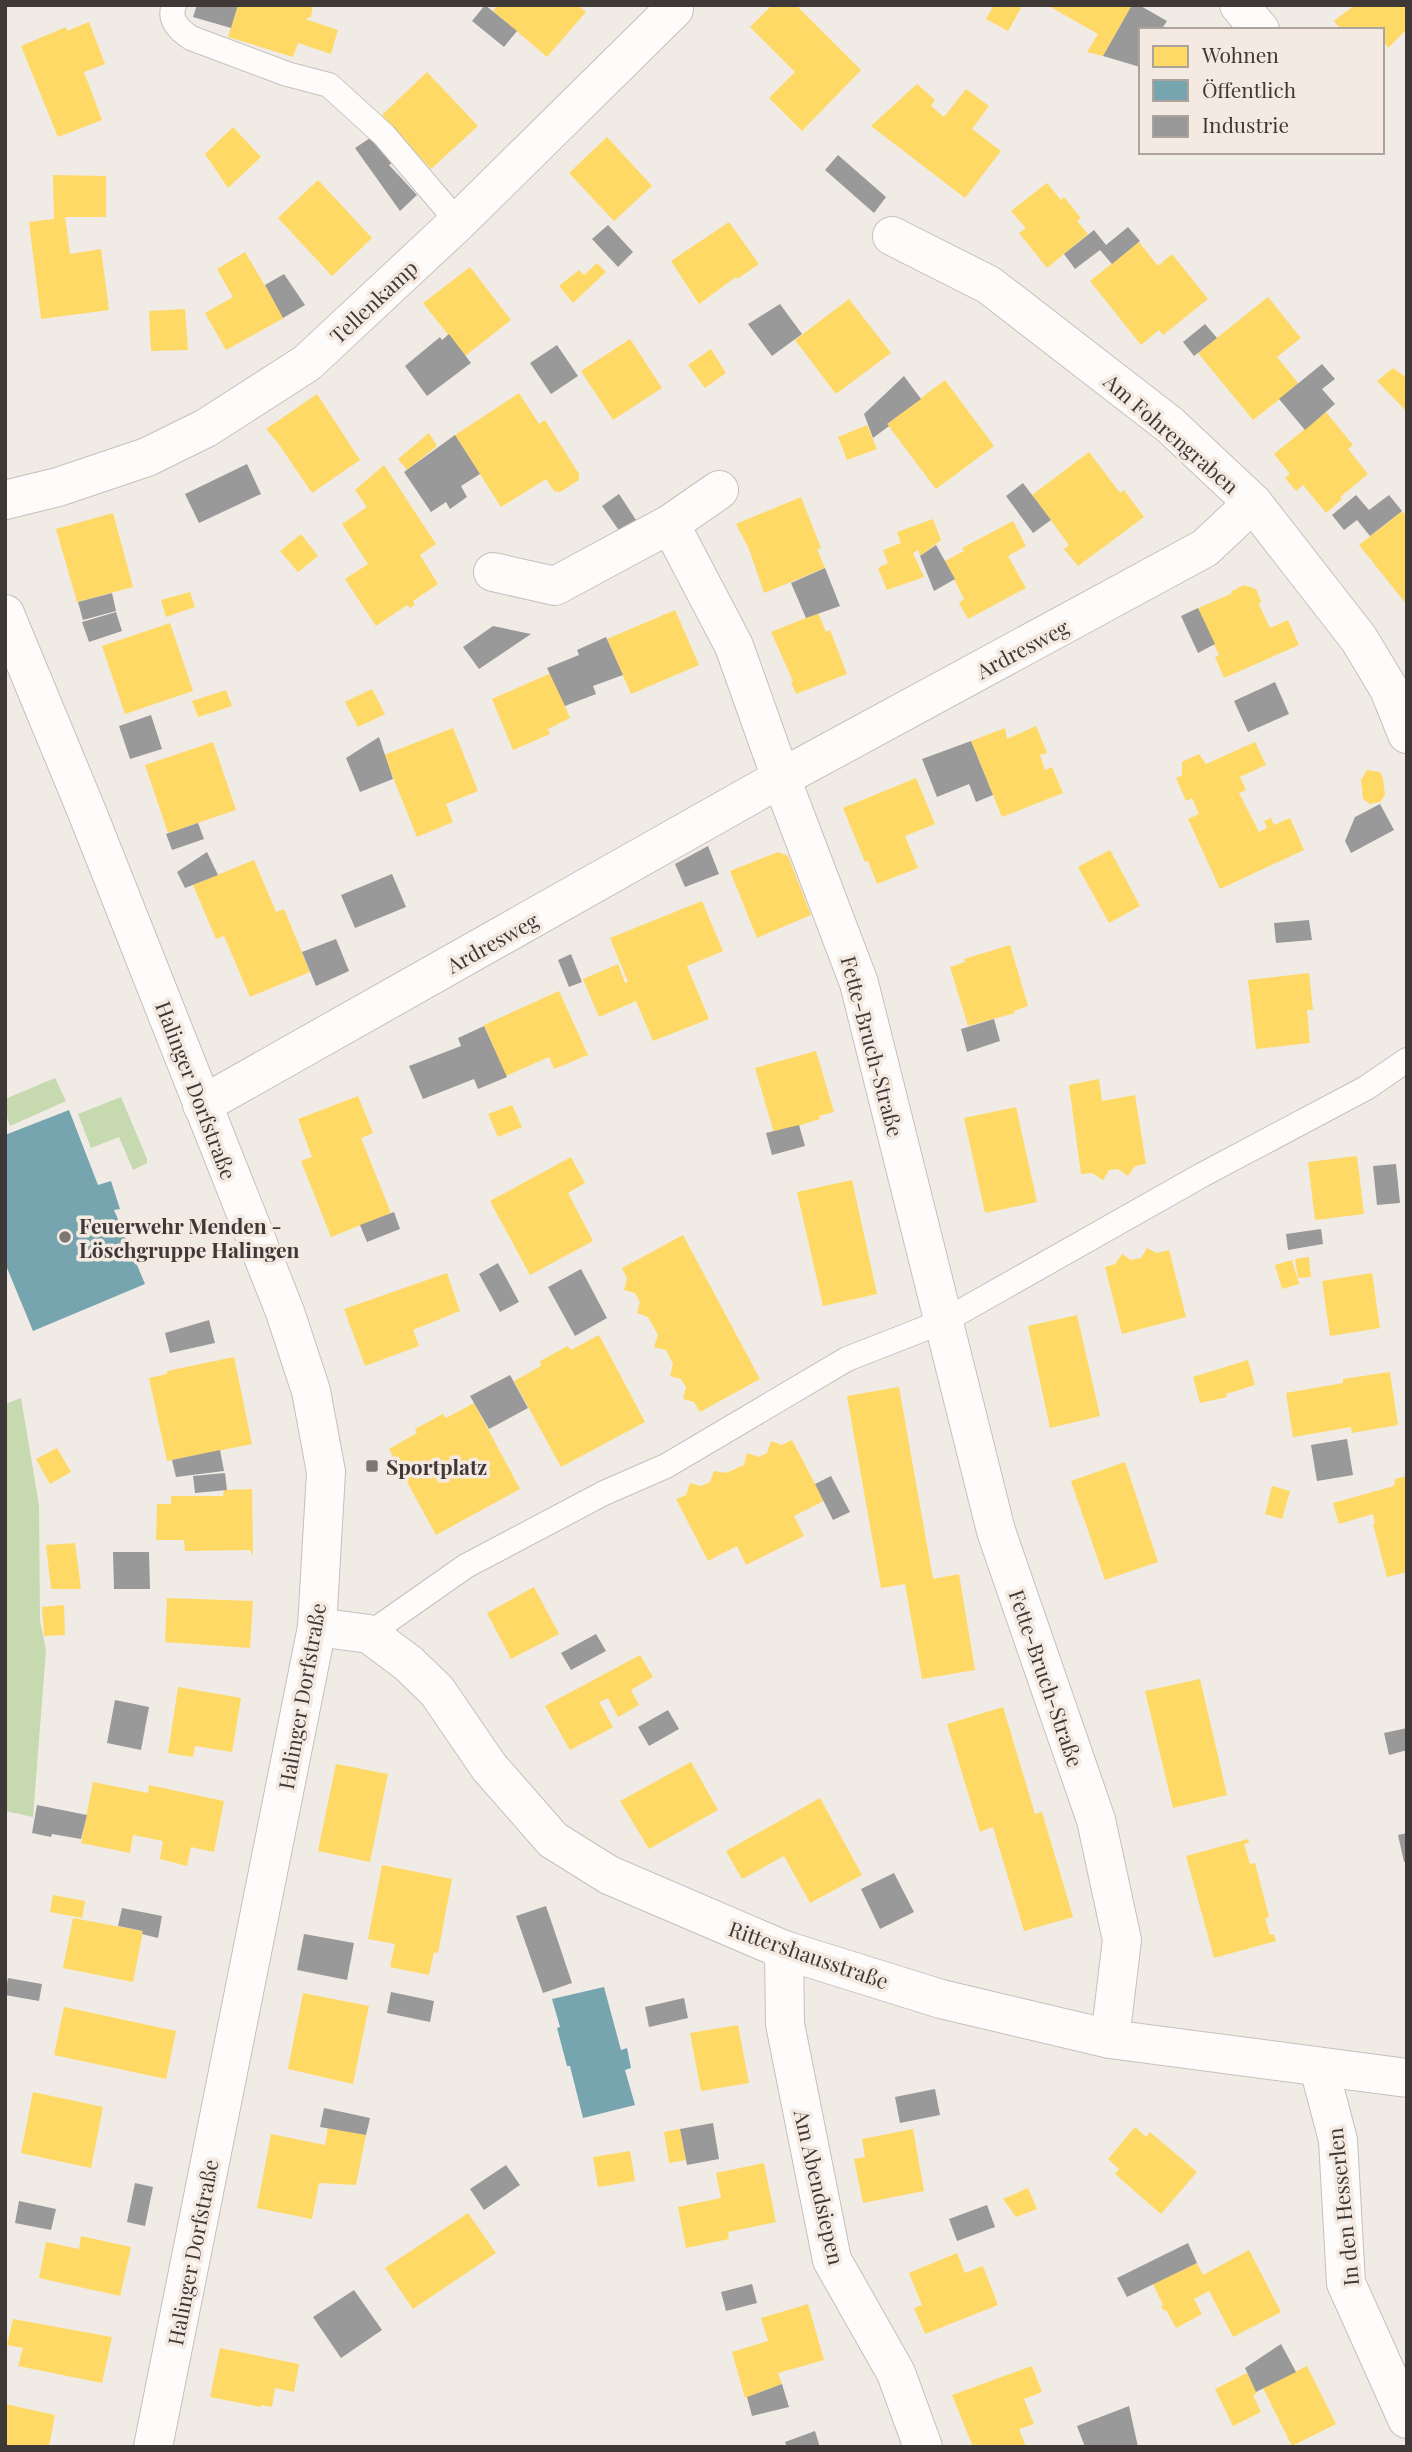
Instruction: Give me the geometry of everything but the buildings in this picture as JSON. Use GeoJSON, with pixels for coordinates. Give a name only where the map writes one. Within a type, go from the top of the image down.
{"type":"FeatureCollection","features":[{"type":"Feature","properties":{"kind":"street","name":"Tellenkamp"},"geometry":{"type":"LineString","coordinates":[[5,500],[58,487],[147,457],[206,428],[307,363],[458,222],[674,9],[670,5]]}},
{"type":"Feature","properties":{"kind":"street"},"geometry":{"type":"LineString","coordinates":[[1239,5],[1258,28]]}},
{"type":"Feature","properties":{"kind":"street","name":"Am Fohrengraben"},"geometry":{"type":"LineString","coordinates":[[892,236],[989,285],[1170,425],[1253,503],[1359,639],[1389,689],[1407,734]]}},
{"type":"Feature","properties":{"kind":"street"},"geometry":{"type":"LineString","coordinates":[[493,572],[555,586],[670,524],[719,490]]}},
{"type":"Feature","properties":{"kind":"street","name":"Ardresweg"},"geometry":{"type":"LineString","coordinates":[[202,1105],[781,778],[1205,548],[1253,503]]}},
{"type":"Feature","properties":{"kind":"street"},"geometry":{"type":"LineString","coordinates":[[670,524],[734,646],[781,778]]}},
{"type":"Feature","properties":{"kind":"street","name":"Halinger Dorfstraße"},"geometry":{"type":"LineString","coordinates":[[5,614],[88,812],[282,1306],[311,1391],[326,1472],[317,1627],[153,2447]]}},
{"type":"Feature","properties":{"kind":"street","name":"Fette-Bruch-Straße"},"geometry":{"type":"LineString","coordinates":[[781,778],[859,983],[996,1531],[1096,1820],[1122,1940],[1111,2039]]}},
{"type":"Feature","properties":{"kind":"street","name":"Rittershausstraße"},"geometry":{"type":"LineString","coordinates":[[317,1627],[369,1634],[408,1663],[437,1691],[488,1767],[553,1840],[608,1875],[784,1950],[941,1999],[1111,2039],[1407,2078]]}},
{"type":"Feature","properties":{"kind":"street","name":"Am Abendsiepen"},"geometry":{"type":"LineString","coordinates":[[784,1950],[785,2024],[832,2260],[896,2374],[923,2447]]}},
{"type":"Feature","properties":{"kind":"street","name":"In den Hesserlen"},"geometry":{"type":"LineString","coordinates":[[1319,2068],[1338,2140],[1346,2283],[1407,2419]]}},
{"type":"Feature","properties":{"kind":"lane"},"geometry":{"type":"LineString","coordinates":[[174,5],[171,13],[174,23],[191,38],[287,74],[329,85],[384,135],[458,222]]}},
{"type":"Feature","properties":{"kind":"lane"},"geometry":{"type":"LineString","coordinates":[[369,1634],[466,1566],[604,1493],[666,1466],[847,1359],[944,1321],[1202,1175],[1366,1088],[1407,1060]]}},
{"type":"Feature","properties":{"kind":"green space"},"geometry":{"type":"Polygon","coordinates":[[[55,1078],[66,1101],[10,1126],[5,1112],[5,1099],[55,1078]]]}},
{"type":"Feature","properties":{"kind":"green space"},"geometry":{"type":"Polygon","coordinates":[[[121,1097],[147,1159],[147,1163],[133,1170],[119,1137],[91,1148],[78,1114],[121,1097]]]}},
{"type":"Feature","properties":{"kind":"green space"},"geometry":{"type":"Polygon","coordinates":[[[21,1398],[39,1505],[40,1621],[46,1650],[33,1817],[5,1811],[5,1404],[21,1398]]]}},
{"type":"Feature","properties":{"kind":"place","name":"Feuerwehr Menden - Löschgruppe Halingen"},"geometry":{"type":"Point","coordinates":[65,1237]}},
{"type":"Feature","properties":{"kind":"place","name":"Sportplatz"},"geometry":{"type":"Point","coordinates":[372,1466]}}]}
